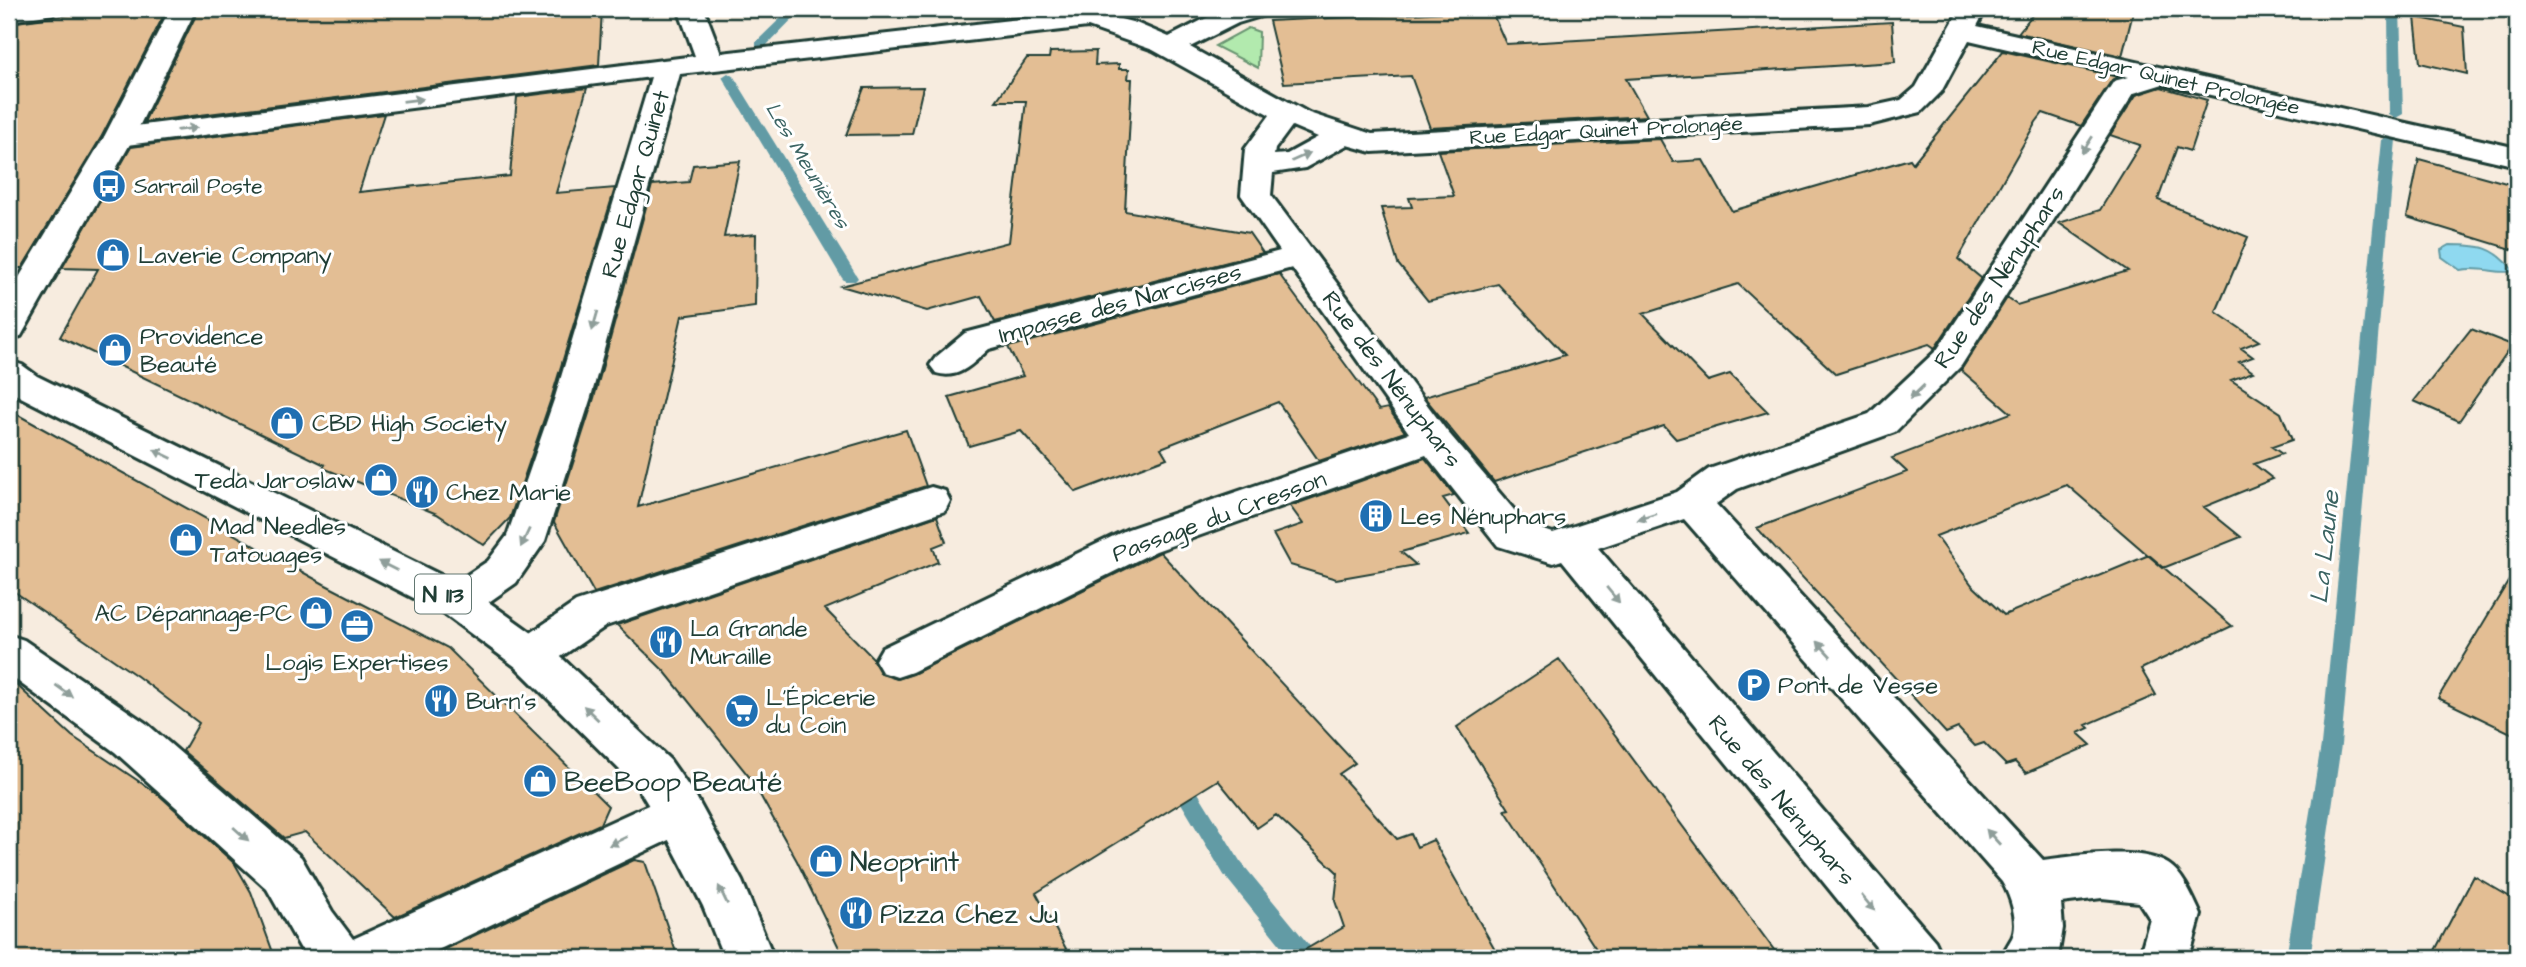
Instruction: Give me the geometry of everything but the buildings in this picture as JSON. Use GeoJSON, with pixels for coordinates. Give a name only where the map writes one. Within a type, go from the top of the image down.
{"type":"FeatureCollection","features":[{"type":"Feature","properties":{"kind":"street"},"geometry":{"type":"LineString","coordinates":[[9,13],[44,9]]}},
{"type":"Feature","properties":{"kind":"street"},"geometry":{"type":"LineString","coordinates":[[9,328],[18,294],[119,137],[183,9]]}},
{"type":"Feature","properties":{"kind":"street"},"geometry":{"type":"LineString","coordinates":[[691,9],[711,62]]}},
{"type":"Feature","properties":{"kind":"street"},"geometry":{"type":"LineString","coordinates":[[1168,48],[1229,17],[1259,9]]}},
{"type":"Feature","properties":{"kind":"street","name":"Rue Edgar Quinet Prolongée"},"geometry":{"type":"LineString","coordinates":[[668,67],[1090,14],[1168,48],[1286,114],[1340,137],[1391,142],[1868,116],[1911,106],[1927,92],[1967,19],[2117,76],[2161,76],[2517,157]]}},
{"type":"Feature","properties":{"kind":"street","name":"Rue Edgar Quinet"},"geometry":{"type":"LineString","coordinates":[[119,137],[668,67],[573,397],[525,541],[502,572],[458,602]]}},
{"type":"Feature","properties":{"kind":"street","name":"Rue des Nénuphars"},"geometry":{"type":"LineString","coordinates":[[1286,114],[1260,149],[1256,195],[1433,439],[1512,535],[1553,548],[1692,502],[1723,479],[1882,423],[1949,358],[2117,76]]}},
{"type":"Feature","properties":{"kind":"street"},"geometry":{"type":"LineString","coordinates":[[1258,166],[1294,162],[1340,137]]}},
{"type":"Feature","properties":{"kind":"street","name":"Impasse des Narcisses"},"geometry":{"type":"LineString","coordinates":[[948,365],[977,341],[1300,256]]}},
{"type":"Feature","properties":{"kind":"street","name":"N 113"},"geometry":{"type":"LineString","coordinates":[[9,373],[24,384],[458,602],[531,655],[654,774],[679,812],[724,897],[750,958]]}},
{"type":"Feature","properties":{"kind":"street","name":"Passage du Cresson"},"geometry":{"type":"LineString","coordinates":[[897,660],[1142,540],[1433,439]]}},
{"type":"Feature","properties":{"kind":"street"},"geometry":{"type":"LineString","coordinates":[[531,655],[591,614],[931,501]]}},
{"type":"Feature","properties":{"kind":"street"},"geometry":{"type":"LineString","coordinates":[[1692,502],[2010,855],[2032,884],[2040,924],[2035,952],[2026,958]]}},
{"type":"Feature","properties":{"kind":"street","name":"Rue des Nénuphars"},"geometry":{"type":"LineString","coordinates":[[1570,542],[1917,958]]}},
{"type":"Feature","properties":{"kind":"street"},"geometry":{"type":"LineString","coordinates":[[9,652],[131,738],[284,873],[314,928],[337,958]]}},
{"type":"Feature","properties":{"kind":"street"},"geometry":{"type":"LineString","coordinates":[[367,958],[679,812]]}},
{"type":"Feature","properties":{"kind":"street"},"geometry":{"type":"LineString","coordinates":[[2032,884],[2102,876],[2154,881],[2176,915],[2164,958]]}},
{"type":"Feature","properties":{"kind":"green space"},"geometry":{"type":"Polygon","coordinates":[[[1248,28],[1259,32],[1258,68],[1215,46],[1248,28]]]}},
{"type":"Feature","properties":{"kind":"water"},"geometry":{"type":"Polygon","coordinates":[[[2450,245],[2486,249],[2500,256],[2514,271],[2460,270],[2442,257],[2441,250],[2450,245]]]}},
{"type":"Feature","properties":{"kind":"waterway","name":"Les Meunières"},"geometry":{"type":"LineString","coordinates":[[760,45],[796,9]]}},
{"type":"Feature","properties":{"kind":"waterway","name":"La Laune"},"geometry":{"type":"LineString","coordinates":[[2394,9],[2396,114]]}},
{"type":"Feature","properties":{"kind":"waterway","name":"Les Meunières"},"geometry":{"type":"LineString","coordinates":[[728,77],[850,278]]}},
{"type":"Feature","properties":{"kind":"waterway","name":"La Laune"},"geometry":{"type":"LineString","coordinates":[[2298,958],[2331,745],[2389,140]]}},
{"type":"Feature","properties":{"kind":"waterway","name":"Les Meunières"},"geometry":{"type":"LineString","coordinates":[[1189,798],[1232,868],[1305,958]]}},
{"type":"Feature","properties":{"kind":"place","name":"Sarrail Poste"},"geometry":{"type":"Point","coordinates":[109,186]}},
{"type":"Feature","properties":{"kind":"place","name":"Laverie Company"},"geometry":{"type":"Point","coordinates":[113,255]}},
{"type":"Feature","properties":{"kind":"place","name":"Providence Beauté"},"geometry":{"type":"Point","coordinates":[115,350]}},
{"type":"Feature","properties":{"kind":"place","name":"CBD High Society"},"geometry":{"type":"Point","coordinates":[287,423]}},
{"type":"Feature","properties":{"kind":"place","name":"Teda Jaroslaw"},"geometry":{"type":"Point","coordinates":[381,480]}},
{"type":"Feature","properties":{"kind":"place","name":"Chez Marie"},"geometry":{"type":"Point","coordinates":[422,492]}},
{"type":"Feature","properties":{"kind":"place","name":"Les Nénuphars"},"geometry":{"type":"Point","coordinates":[1376,516]}},
{"type":"Feature","properties":{"kind":"place","name":"Mad Needles Tatouages"},"geometry":{"type":"Point","coordinates":[186,540]}},
{"type":"Feature","properties":{"kind":"place","name":"AC Dépannage-PC"},"geometry":{"type":"Point","coordinates":[316,613]}},
{"type":"Feature","properties":{"kind":"place","name":"Logis Expertises"},"geometry":{"type":"Point","coordinates":[357,626]}},
{"type":"Feature","properties":{"kind":"place","name":"La Grande Muraille"},"geometry":{"type":"Point","coordinates":[666,642]}},
{"type":"Feature","properties":{"kind":"place","name":"Pont de Vesse"},"geometry":{"type":"Point","coordinates":[1754,685]}},
{"type":"Feature","properties":{"kind":"place","name":"Burn's"},"geometry":{"type":"Point","coordinates":[441,701]}},
{"type":"Feature","properties":{"kind":"place","name":"L’Épicerie du Coin"},"geometry":{"type":"Point","coordinates":[742,711]}},
{"type":"Feature","properties":{"kind":"place","name":"BeeBoop Beauté"},"geometry":{"type":"Point","coordinates":[540,781]}},
{"type":"Feature","properties":{"kind":"place","name":"Neoprint"},"geometry":{"type":"Point","coordinates":[826,861]}},
{"type":"Feature","properties":{"kind":"place","name":"Pizza Chez Ju"},"geometry":{"type":"Point","coordinates":[856,913]}}]}
